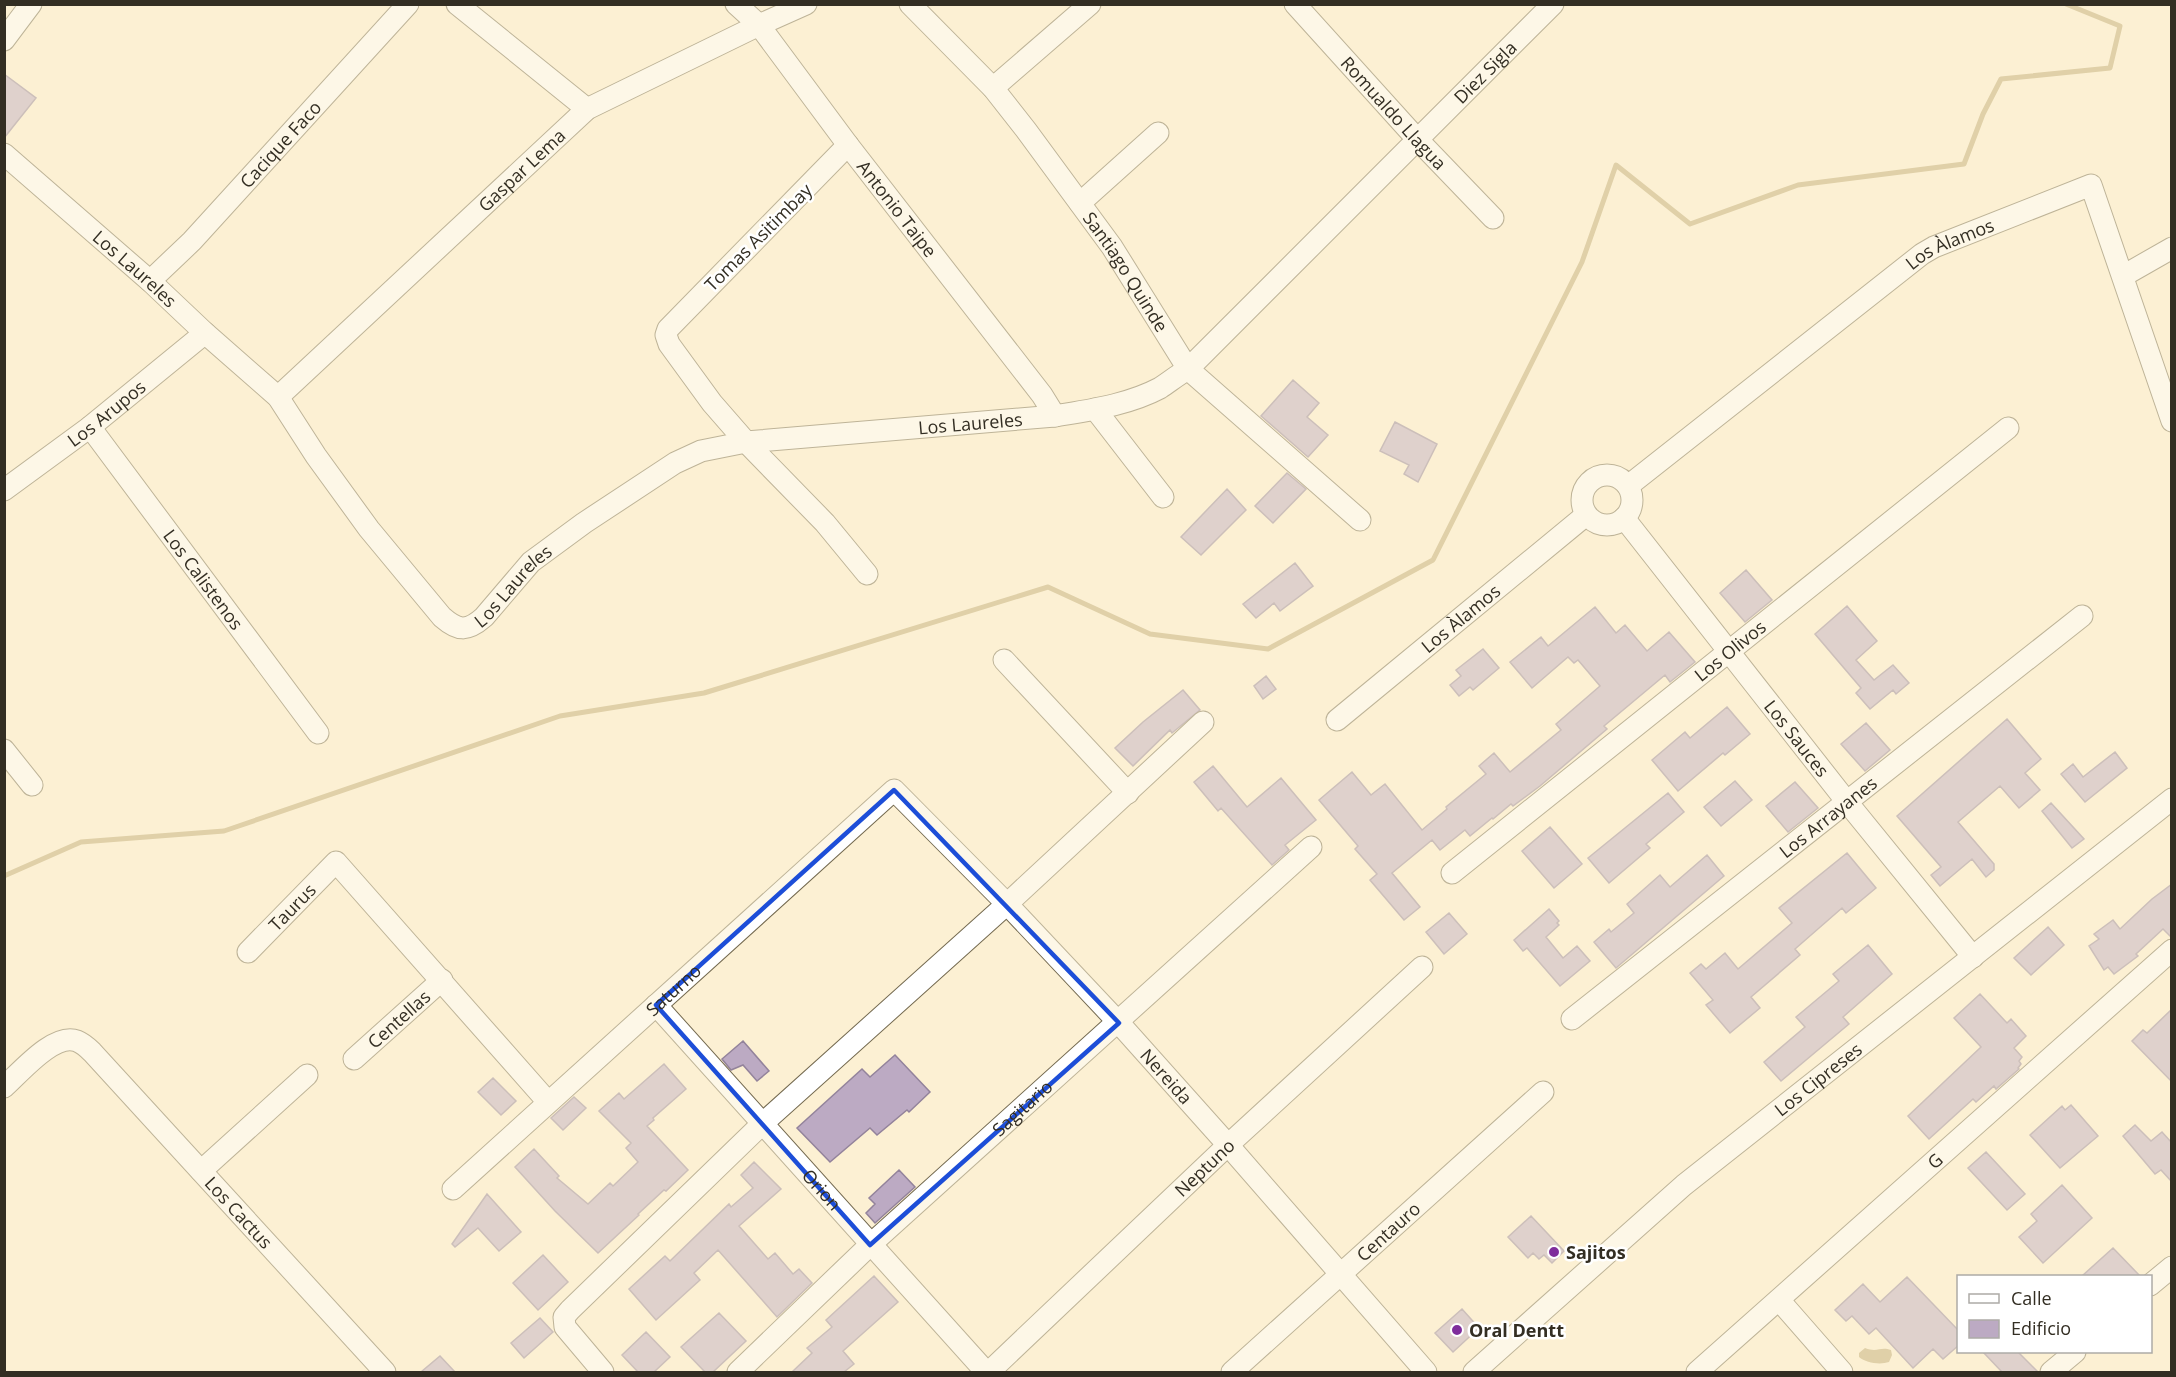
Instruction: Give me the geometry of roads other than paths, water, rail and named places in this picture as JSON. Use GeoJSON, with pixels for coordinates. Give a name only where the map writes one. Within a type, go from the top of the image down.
{"type":"FeatureCollection","features":[{"type":"Feature","properties":{"kind":"street"},"geometry":{"type":"LineString","coordinates":[[4,40],[31,4]]}},
{"type":"Feature","properties":{"kind":"street","name":"Cacique Faco"},"geometry":{"type":"LineString","coordinates":[[150,281],[192,241],[408,4]]}},
{"type":"Feature","properties":{"kind":"street","name":"Antonio Taipe"},"geometry":{"type":"LineString","coordinates":[[736,4],[759,25],[848,145],[1035,385],[1055,416]]}},
{"type":"Feature","properties":{"kind":"street","name":"Gaspar Lema"},"geometry":{"type":"LineString","coordinates":[[278,397],[587,109],[806,4]]}},
{"type":"Feature","properties":{"kind":"street","name":"Santiago Quinde"},"geometry":{"type":"LineString","coordinates":[[910,4],[993,88],[1112,247],[1188,369],[1360,520]]}},
{"type":"Feature","properties":{"kind":"street"},"geometry":{"type":"LineString","coordinates":[[993,88],[1090,4]]}},
{"type":"Feature","properties":{"kind":"street","name":"Romualdo Llagua"},"geometry":{"type":"LineString","coordinates":[[1295,4],[1417,139],[1494,218]]}},
{"type":"Feature","properties":{"kind":"street","name":"Diez Sigla"},"geometry":{"type":"LineString","coordinates":[[1188,369],[1553,4]]}},
{"type":"Feature","properties":{"kind":"street"},"geometry":{"type":"LineString","coordinates":[[464,7],[587,109]]}},
{"type":"Feature","properties":{"kind":"street"},"geometry":{"type":"LineString","coordinates":[[1080,203],[1158,133]]}},
{"type":"Feature","properties":{"kind":"street","name":"Tomas Asitimbay"},"geometry":{"type":"LineString","coordinates":[[746,442],[712,403],[669,344],[666,335],[668,329],[848,145]]}},
{"type":"Feature","properties":{"kind":"street","name":"Los Laureles"},"geometry":{"type":"LineString","coordinates":[[4,154],[150,281],[278,397],[316,456],[369,529],[442,617],[453,626],[462,628],[475,625],[484,617],[531,562],[584,523],[675,463],[701,452],[746,442],[1055,416],[1095,410],[1160,388],[1188,369]]}},
{"type":"Feature","properties":{"kind":"street","name":"Los Àlamos"},"geometry":{"type":"LineString","coordinates":[[1628,486],[1913,261],[1934,247],[2091,185],[2172,422]]}},
{"type":"Feature","properties":{"kind":"street"},"geometry":{"type":"LineString","coordinates":[[2123,276],[2172,248]]}},
{"type":"Feature","properties":{"kind":"street","name":"Los Arupos"},"geometry":{"type":"LineString","coordinates":[[4,490],[90,427],[205,333]]}},
{"type":"Feature","properties":{"kind":"street"},"geometry":{"type":"LineString","coordinates":[[1095,410],[1163,497]]}},
{"type":"Feature","properties":{"kind":"street","name":"Los Calistenos"},"geometry":{"type":"LineString","coordinates":[[90,427],[318,733]]}},
{"type":"Feature","properties":{"kind":"street","name":"Los Olivos"},"geometry":{"type":"LineString","coordinates":[[1452,873],[2008,428]]}},
{"type":"Feature","properties":{"kind":"street"},"geometry":{"type":"LineString","coordinates":[[746,442],[825,523],[867,574]]}},
{"type":"Feature","properties":{"kind":"street"},"geometry":{"type":"LineString","coordinates":[[1607,474],[1615,476],[1628,486],[1632,503],[1630,511],[1624,518],[1609,525],[1600,524],[1586,515],[1582,508],[1582,492],[1592,479],[1607,474]]}},
{"type":"Feature","properties":{"kind":"street","name":"Los Àlamos"},"geometry":{"type":"LineString","coordinates":[[1337,720],[1586,515]]}},
{"type":"Feature","properties":{"kind":"street","name":"Los Sauces"},"geometry":{"type":"LineString","coordinates":[[1624,518],[1847,802],[1973,957]]}},
{"type":"Feature","properties":{"kind":"street","name":"Los Arrayanes"},"geometry":{"type":"LineString","coordinates":[[1572,1019],[2082,615]]}},
{"type":"Feature","properties":{"kind":"street"},"geometry":{"type":"LineString","coordinates":[[1004,660],[1128,792]]}},
{"type":"Feature","properties":{"kind":"street"},"geometry":{"type":"LineString","coordinates":[[603,1372],[565,1327],[564,1317],[570,1310],[762,1124],[1007,904],[1203,722]]}},
{"type":"Feature","properties":{"kind":"street"},"geometry":{"type":"LineString","coordinates":[[4,750],[32,785]]}},
{"type":"Feature","properties":{"kind":"street","name":"Nereida"},"geometry":{"type":"LineString","coordinates":[[894,790],[1007,904],[1119,1023],[1426,1372]]}},
{"type":"Feature","properties":{"kind":"street","name":"Saturno"},"geometry":{"type":"LineString","coordinates":[[453,1189],[894,790]]}},
{"type":"Feature","properties":{"kind":"street","name":"Los Cipreses"},"geometry":{"type":"LineString","coordinates":[[1474,1372],[1684,1185],[2172,799]]}},
{"type":"Feature","properties":{"kind":"street","name":"Sagitario"},"geometry":{"type":"LineString","coordinates":[[738,1372],[870,1245],[1119,1023],[1311,847]]}},
{"type":"Feature","properties":{"kind":"street","name":"Taurus"},"geometry":{"type":"LineString","coordinates":[[248,952],[336,862],[442,980]]}},
{"type":"Feature","properties":{"kind":"street","name":"G"},"geometry":{"type":"LineString","coordinates":[[1698,1372],[2172,950]]}},
{"type":"Feature","properties":{"kind":"street","name":"Neptuno"},"geometry":{"type":"LineString","coordinates":[[987,1372],[1228,1145],[1422,967]]}},
{"type":"Feature","properties":{"kind":"street"},"geometry":{"type":"LineString","coordinates":[[442,980],[548,1102]]}},
{"type":"Feature","properties":{"kind":"street","name":"Centellas"},"geometry":{"type":"LineString","coordinates":[[354,1059],[442,980]]}},
{"type":"Feature","properties":{"kind":"street","name":"Orion"},"geometry":{"type":"LineString","coordinates":[[656,1005],[870,1245],[987,1372]]}},
{"type":"Feature","properties":{"kind":"street","name":"Los Cactus"},"geometry":{"type":"LineString","coordinates":[[4,1087],[48,1047],[62,1041],[75,1040],[92,1052],[385,1372]]}},
{"type":"Feature","properties":{"kind":"street"},"geometry":{"type":"LineString","coordinates":[[201,1171],[307,1076]]}},
{"type":"Feature","properties":{"kind":"street","name":"Centauro"},"geometry":{"type":"LineString","coordinates":[[1232,1372],[1543,1092]]}},
{"type":"Feature","properties":{"kind":"street"},"geometry":{"type":"LineString","coordinates":[[2152,1284],[2172,1267]]}},
{"type":"Feature","properties":{"kind":"street"},"geometry":{"type":"LineString","coordinates":[[1779,1300],[1842,1372]]}},
{"type":"Feature","properties":{"kind":"street"},"geometry":{"type":"LineString","coordinates":[[2052,1372],[2074,1353]]}},
{"type":"Feature","properties":{"kind":"waterway"},"geometry":{"type":"LineString","coordinates":[[4,876],[81,842],[224,831],[560,716],[704,693],[1048,587],[1150,634],[1268,649],[1433,560],[1582,262],[1616,165],[1690,224],[1798,185],[1964,164],[1983,114],[2001,79],[2110,68],[2120,26],[2066,4]]}},
{"type":"Feature","properties":{"kind":"place","name":"Sajitos"},"geometry":{"type":"Point","coordinates":[1554,1252]}},
{"type":"Feature","properties":{"kind":"place","name":"Oral Dentt"},"geometry":{"type":"Point","coordinates":[1457,1330]}}]}
